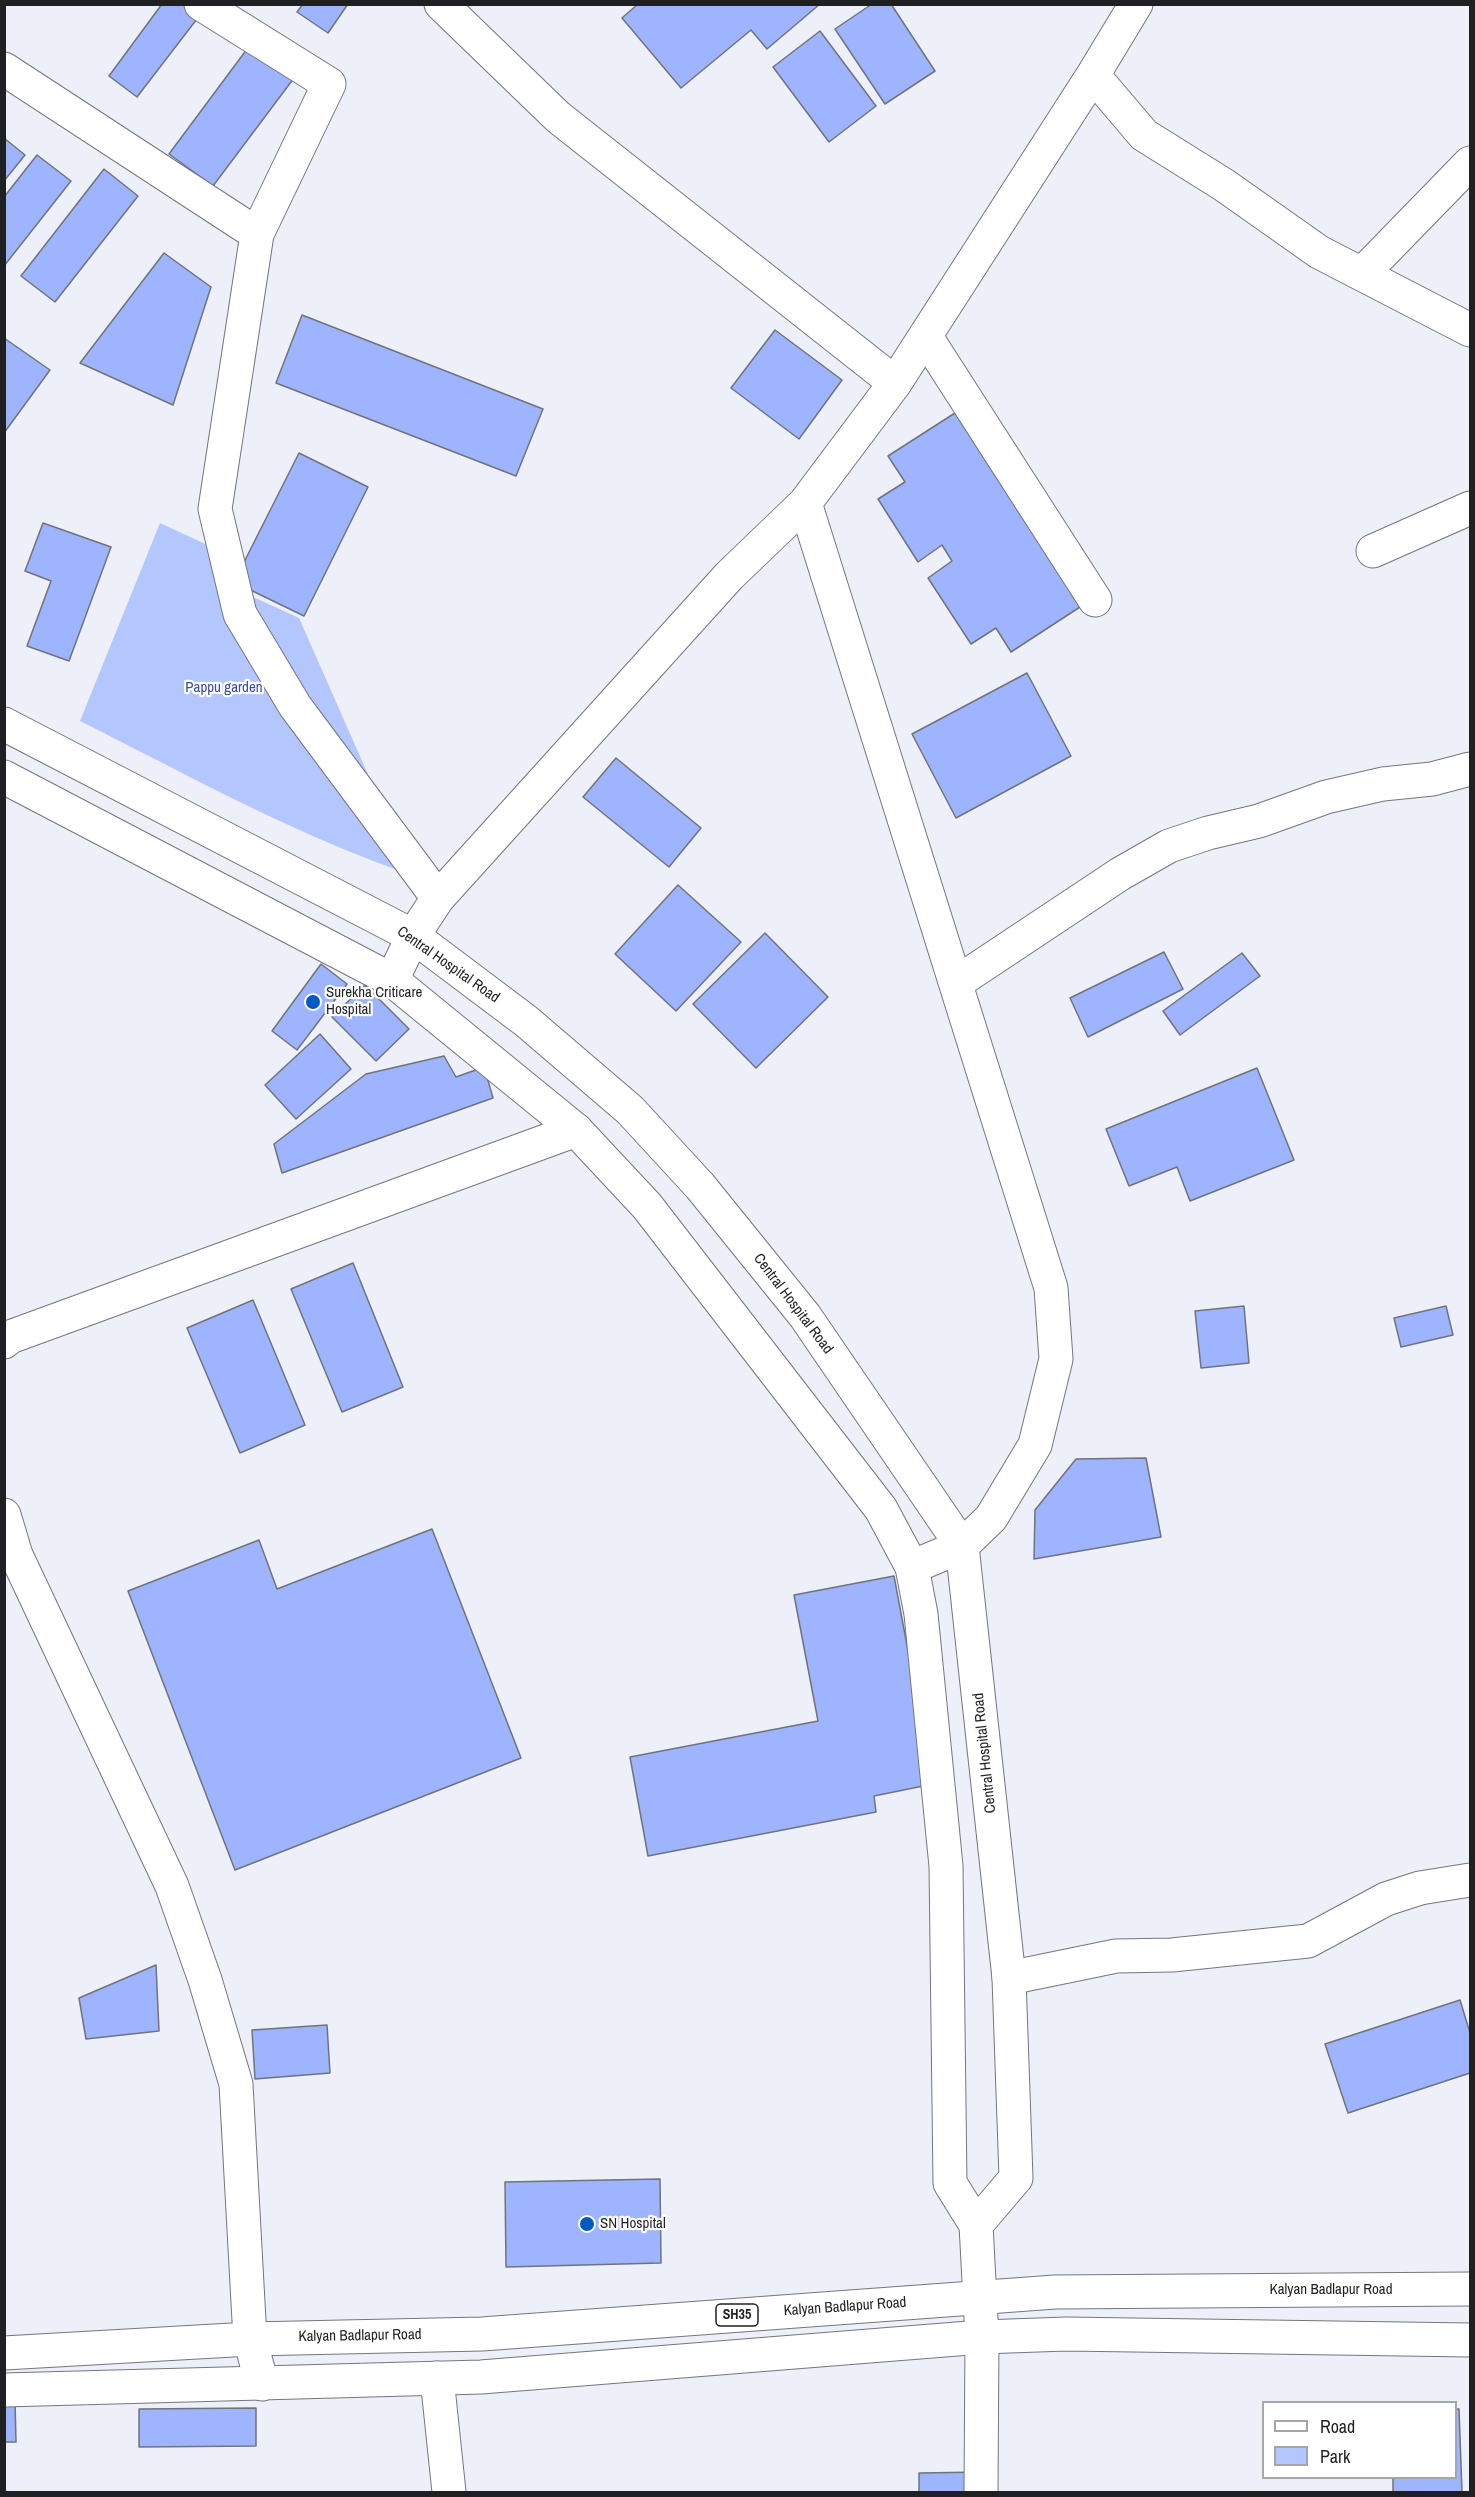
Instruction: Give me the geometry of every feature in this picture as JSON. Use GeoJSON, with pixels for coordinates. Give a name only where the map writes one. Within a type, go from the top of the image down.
{"type":"FeatureCollection","features":[{"type":"Feature","properties":{"kind":"street"},"geometry":{"type":"LineString","coordinates":[[201,4],[329,84],[257,234],[215,509],[240,614],[295,706],[438,898]]}},
{"type":"Feature","properties":{"kind":"street"},"geometry":{"type":"LineString","coordinates":[[441,4],[558,117],[895,383]]}},
{"type":"Feature","properties":{"kind":"street"},"geometry":{"type":"LineString","coordinates":[[392,980],[413,936],[438,898],[729,576],[805,503],[895,383],[926,337],[1136,4]]}},
{"type":"Feature","properties":{"kind":"street"},"geometry":{"type":"LineString","coordinates":[[4,69],[257,234]]}},
{"type":"Feature","properties":{"kind":"street"},"geometry":{"type":"LineString","coordinates":[[1093,75],[1144,135],[1224,185],[1319,252],[1470,330]]}},
{"type":"Feature","properties":{"kind":"street"},"geometry":{"type":"LineString","coordinates":[[1362,274],[1470,163]]}},
{"type":"Feature","properties":{"kind":"street"},"geometry":{"type":"LineString","coordinates":[[926,337],[1095,600]]}},
{"type":"Feature","properties":{"kind":"street"},"geometry":{"type":"LineString","coordinates":[[805,503],[1052,1288],[1056,1359],[1035,1445],[991,1518],[962,1546],[912,1567]]}},
{"type":"Feature","properties":{"kind":"street"},"geometry":{"type":"LineString","coordinates":[[1374,551],[1470,508]]}},
{"type":"Feature","properties":{"kind":"street","name":"Central Hospital Road"},"geometry":{"type":"LineString","coordinates":[[4,724],[413,936],[526,1021],[630,1110],[700,1186],[805,1316],[962,1546],[1009,1978],[1016,2178],[976,2225]]}},
{"type":"Feature","properties":{"kind":"street"},"geometry":{"type":"LineString","coordinates":[[956,983],[1120,874],[1169,846],[1208,833],[1259,821],[1326,797],[1383,784],[1432,779],[1470,769]]}},
{"type":"Feature","properties":{"kind":"street"},"geometry":{"type":"LineString","coordinates":[[4,777],[392,980],[576,1130],[647,1206],[881,1509],[912,1567],[921,1614],[946,1866],[950,2183],[976,2225],[982,2337],[981,2493]]}},
{"type":"Feature","properties":{"kind":"street"},"geometry":{"type":"LineString","coordinates":[[4,1342],[10,1337],[576,1130]]}},
{"type":"Feature","properties":{"kind":"street"},"geometry":{"type":"LineString","coordinates":[[4,1515],[16,1554],[172,1886],[205,1980],[236,2084],[250,2339],[262,2384]]}},
{"type":"Feature","properties":{"kind":"street"},"geometry":{"type":"LineString","coordinates":[[1009,1978],[1116,1956],[1172,1954],[1308,1941],[1386,1899],[1420,1888],[1470,1880]]}},
{"type":"Feature","properties":{"kind":"street","name":"Kalyan Badlapur Road"},"geometry":{"type":"LineString","coordinates":[[4,2353],[250,2339],[482,2334],[1055,2292],[1470,2289]]}},
{"type":"Feature","properties":{"kind":"street"},"geometry":{"type":"LineString","coordinates":[[4,2390],[481,2377],[982,2337],[1066,2334],[1470,2340]]}},
{"type":"Feature","properties":{"kind":"street"},"geometry":{"type":"LineString","coordinates":[[437,2378],[449,2493]]}},
{"type":"Feature","properties":{"kind":"green space","name":"Pappu garden"},"geometry":{"type":"Polygon","coordinates":[[[160,523],[238,559],[227,585],[299,618],[374,788],[395,869],[354,854],[275,819],[80,721],[160,523]]]}},
{"type":"Feature","properties":{"kind":"building"},"geometry":{"type":"Polygon","coordinates":[[[162,4],[186,4],[200,15],[137,97],[109,76],[162,4]]]}},
{"type":"Feature","properties":{"kind":"building"},"geometry":{"type":"Polygon","coordinates":[[[303,4],[348,4],[328,33],[297,12],[303,4]]]}},
{"type":"Feature","properties":{"kind":"building"},"geometry":{"type":"Polygon","coordinates":[[[638,4],[820,4],[767,49],[751,30],[681,88],[622,18],[638,4]]]}},
{"type":"Feature","properties":{"kind":"building"},"geometry":{"type":"Polygon","coordinates":[[[872,4],[891,4],[935,71],[885,104],[835,29],[872,4]]]}},
{"type":"Feature","properties":{"kind":"building"},"geometry":{"type":"Polygon","coordinates":[[[820,31],[876,106],[829,142],[773,67],[820,31]]]}},
{"type":"Feature","properties":{"kind":"building"},"geometry":{"type":"Polygon","coordinates":[[[253,41],[297,74],[213,186],[169,154],[253,41]]]}},
{"type":"Feature","properties":{"kind":"building"},"geometry":{"type":"Polygon","coordinates":[[[4,138],[25,155],[4,181],[4,138]]]}},
{"type":"Feature","properties":{"kind":"building"},"geometry":{"type":"Polygon","coordinates":[[[37,155],[71,181],[4,266],[4,197],[37,155]]]}},
{"type":"Feature","properties":{"kind":"building"},"geometry":{"type":"Polygon","coordinates":[[[104,169],[138,196],[55,302],[21,276],[104,169]]]}},
{"type":"Feature","properties":{"kind":"building"},"geometry":{"type":"Polygon","coordinates":[[[164,253],[211,287],[173,405],[80,363],[164,253]]]}},
{"type":"Feature","properties":{"kind":"building"},"geometry":{"type":"Polygon","coordinates":[[[302,315],[543,409],[516,476],[276,383],[302,315]]]}},
{"type":"Feature","properties":{"kind":"building"},"geometry":{"type":"Polygon","coordinates":[[[775,330],[842,380],[799,439],[731,388],[775,330]]]}},
{"type":"Feature","properties":{"kind":"building"},"geometry":{"type":"Polygon","coordinates":[[[4,338],[50,370],[4,433],[4,338]]]}},
{"type":"Feature","properties":{"kind":"building"},"geometry":{"type":"Polygon","coordinates":[[[955,413],[1080,607],[1011,652],[996,628],[971,644],[928,578],[952,561],[942,545],[918,562],[878,499],[905,482],[888,456],[955,413]]]}},
{"type":"Feature","properties":{"kind":"building"},"geometry":{"type":"Polygon","coordinates":[[[299,453],[368,487],[304,616],[234,582],[299,453]]]}},
{"type":"Feature","properties":{"kind":"building"},"geometry":{"type":"Polygon","coordinates":[[[43,523],[111,547],[69,661],[27,646],[51,581],[25,571],[43,523]]]}},
{"type":"Feature","properties":{"kind":"building"},"geometry":{"type":"Polygon","coordinates":[[[1027,673],[1071,756],[956,818],[912,734],[1027,673]]]}},
{"type":"Feature","properties":{"kind":"building"},"geometry":{"type":"Polygon","coordinates":[[[616,758],[701,828],[669,867],[583,797],[616,758]]]}},
{"type":"Feature","properties":{"kind":"building"},"geometry":{"type":"Polygon","coordinates":[[[678,885],[741,942],[676,1011],[615,954],[678,885]]]}},
{"type":"Feature","properties":{"kind":"building"},"geometry":{"type":"Polygon","coordinates":[[[765,933],[828,997],[756,1068],[693,1004],[765,933]]]}},
{"type":"Feature","properties":{"kind":"building"},"geometry":{"type":"Polygon","coordinates":[[[1164,952],[1183,989],[1088,1037],[1070,998],[1164,952]]]}},
{"type":"Feature","properties":{"kind":"building"},"geometry":{"type":"Polygon","coordinates":[[[1242,953],[1260,976],[1180,1035],[1163,1011],[1242,953]]]}},
{"type":"Feature","properties":{"kind":"building"},"geometry":{"type":"Polygon","coordinates":[[[321,964],[347,984],[297,1050],[272,1031],[321,964]]]}},
{"type":"Feature","properties":{"kind":"building"},"geometry":{"type":"Polygon","coordinates":[[[365,985],[409,1029],[376,1061],[332,1017],[365,985]]]}},
{"type":"Feature","properties":{"kind":"building"},"geometry":{"type":"Polygon","coordinates":[[[320,1034],[351,1069],[296,1119],[265,1085],[320,1034]]]}},
{"type":"Feature","properties":{"kind":"building"},"geometry":{"type":"Polygon","coordinates":[[[444,1056],[456,1077],[484,1067],[493,1098],[282,1173],[274,1144],[366,1074],[444,1056]]]}},
{"type":"Feature","properties":{"kind":"building"},"geometry":{"type":"Polygon","coordinates":[[[1257,1068],[1294,1160],[1190,1201],[1177,1167],[1129,1186],[1106,1129],[1257,1068]]]}},
{"type":"Feature","properties":{"kind":"building"},"geometry":{"type":"Polygon","coordinates":[[[353,1263],[403,1387],[342,1412],[291,1289],[353,1263]]]}},
{"type":"Feature","properties":{"kind":"building"},"geometry":{"type":"Polygon","coordinates":[[[253,1300],[305,1425],[240,1453],[187,1328],[253,1300]]]}},
{"type":"Feature","properties":{"kind":"building"},"geometry":{"type":"Polygon","coordinates":[[[1244,1306],[1249,1363],[1201,1368],[1195,1311],[1244,1306]]]}},
{"type":"Feature","properties":{"kind":"building"},"geometry":{"type":"Polygon","coordinates":[[[1446,1306],[1453,1335],[1401,1347],[1394,1318],[1446,1306]]]}},
{"type":"Feature","properties":{"kind":"building"},"geometry":{"type":"Polygon","coordinates":[[[1146,1458],[1161,1537],[1034,1559],[1035,1510],[1076,1459],[1146,1458]]]}},
{"type":"Feature","properties":{"kind":"building"},"geometry":{"type":"Polygon","coordinates":[[[432,1529],[521,1758],[235,1870],[128,1591],[259,1540],[277,1589],[432,1529]]]}},
{"type":"Feature","properties":{"kind":"building"},"geometry":{"type":"Polygon","coordinates":[[[894,1576],[933,1784],[874,1796],[876,1812],[648,1856],[630,1757],[818,1721],[794,1595],[894,1576]]]}},
{"type":"Feature","properties":{"kind":"building"},"geometry":{"type":"Polygon","coordinates":[[[156,1965],[159,2031],[86,2039],[79,1998],[156,1965]]]}},
{"type":"Feature","properties":{"kind":"building"},"geometry":{"type":"Polygon","coordinates":[[[1460,2000],[1470,2033],[1470,2073],[1348,2113],[1325,2044],[1460,2000]]]}},
{"type":"Feature","properties":{"kind":"building"},"geometry":{"type":"Polygon","coordinates":[[[327,2025],[330,2073],[255,2079],[252,2030],[327,2025]]]}},
{"type":"Feature","properties":{"kind":"building"},"geometry":{"type":"Polygon","coordinates":[[[660,2179],[661,2263],[506,2267],[505,2182],[660,2179]]]}},
{"type":"Feature","properties":{"kind":"building"},"geometry":{"type":"Polygon","coordinates":[[[15,2400],[16,2442],[4,2442],[4,2401],[15,2400]]]}},
{"type":"Feature","properties":{"kind":"building"},"geometry":{"type":"Polygon","coordinates":[[[256,2408],[256,2446],[139,2447],[139,2409],[256,2408]]]}},
{"type":"Feature","properties":{"kind":"building"},"geometry":{"type":"Polygon","coordinates":[[[1457,2409],[1459,2409],[1462,2492],[1393,2492],[1393,2479],[1457,2479],[1457,2409]]]}},
{"type":"Feature","properties":{"kind":"building"},"geometry":{"type":"Polygon","coordinates":[[[984,2472],[984,2492],[919,2492],[919,2473],[984,2472]]]}},
{"type":"Feature","properties":{"kind":"place","name":"Surekha Criticare Hospital"},"geometry":{"type":"Point","coordinates":[313,1002]}},
{"type":"Feature","properties":{"kind":"place","name":"SN Hospital"},"geometry":{"type":"Point","coordinates":[587,2224]}}]}
